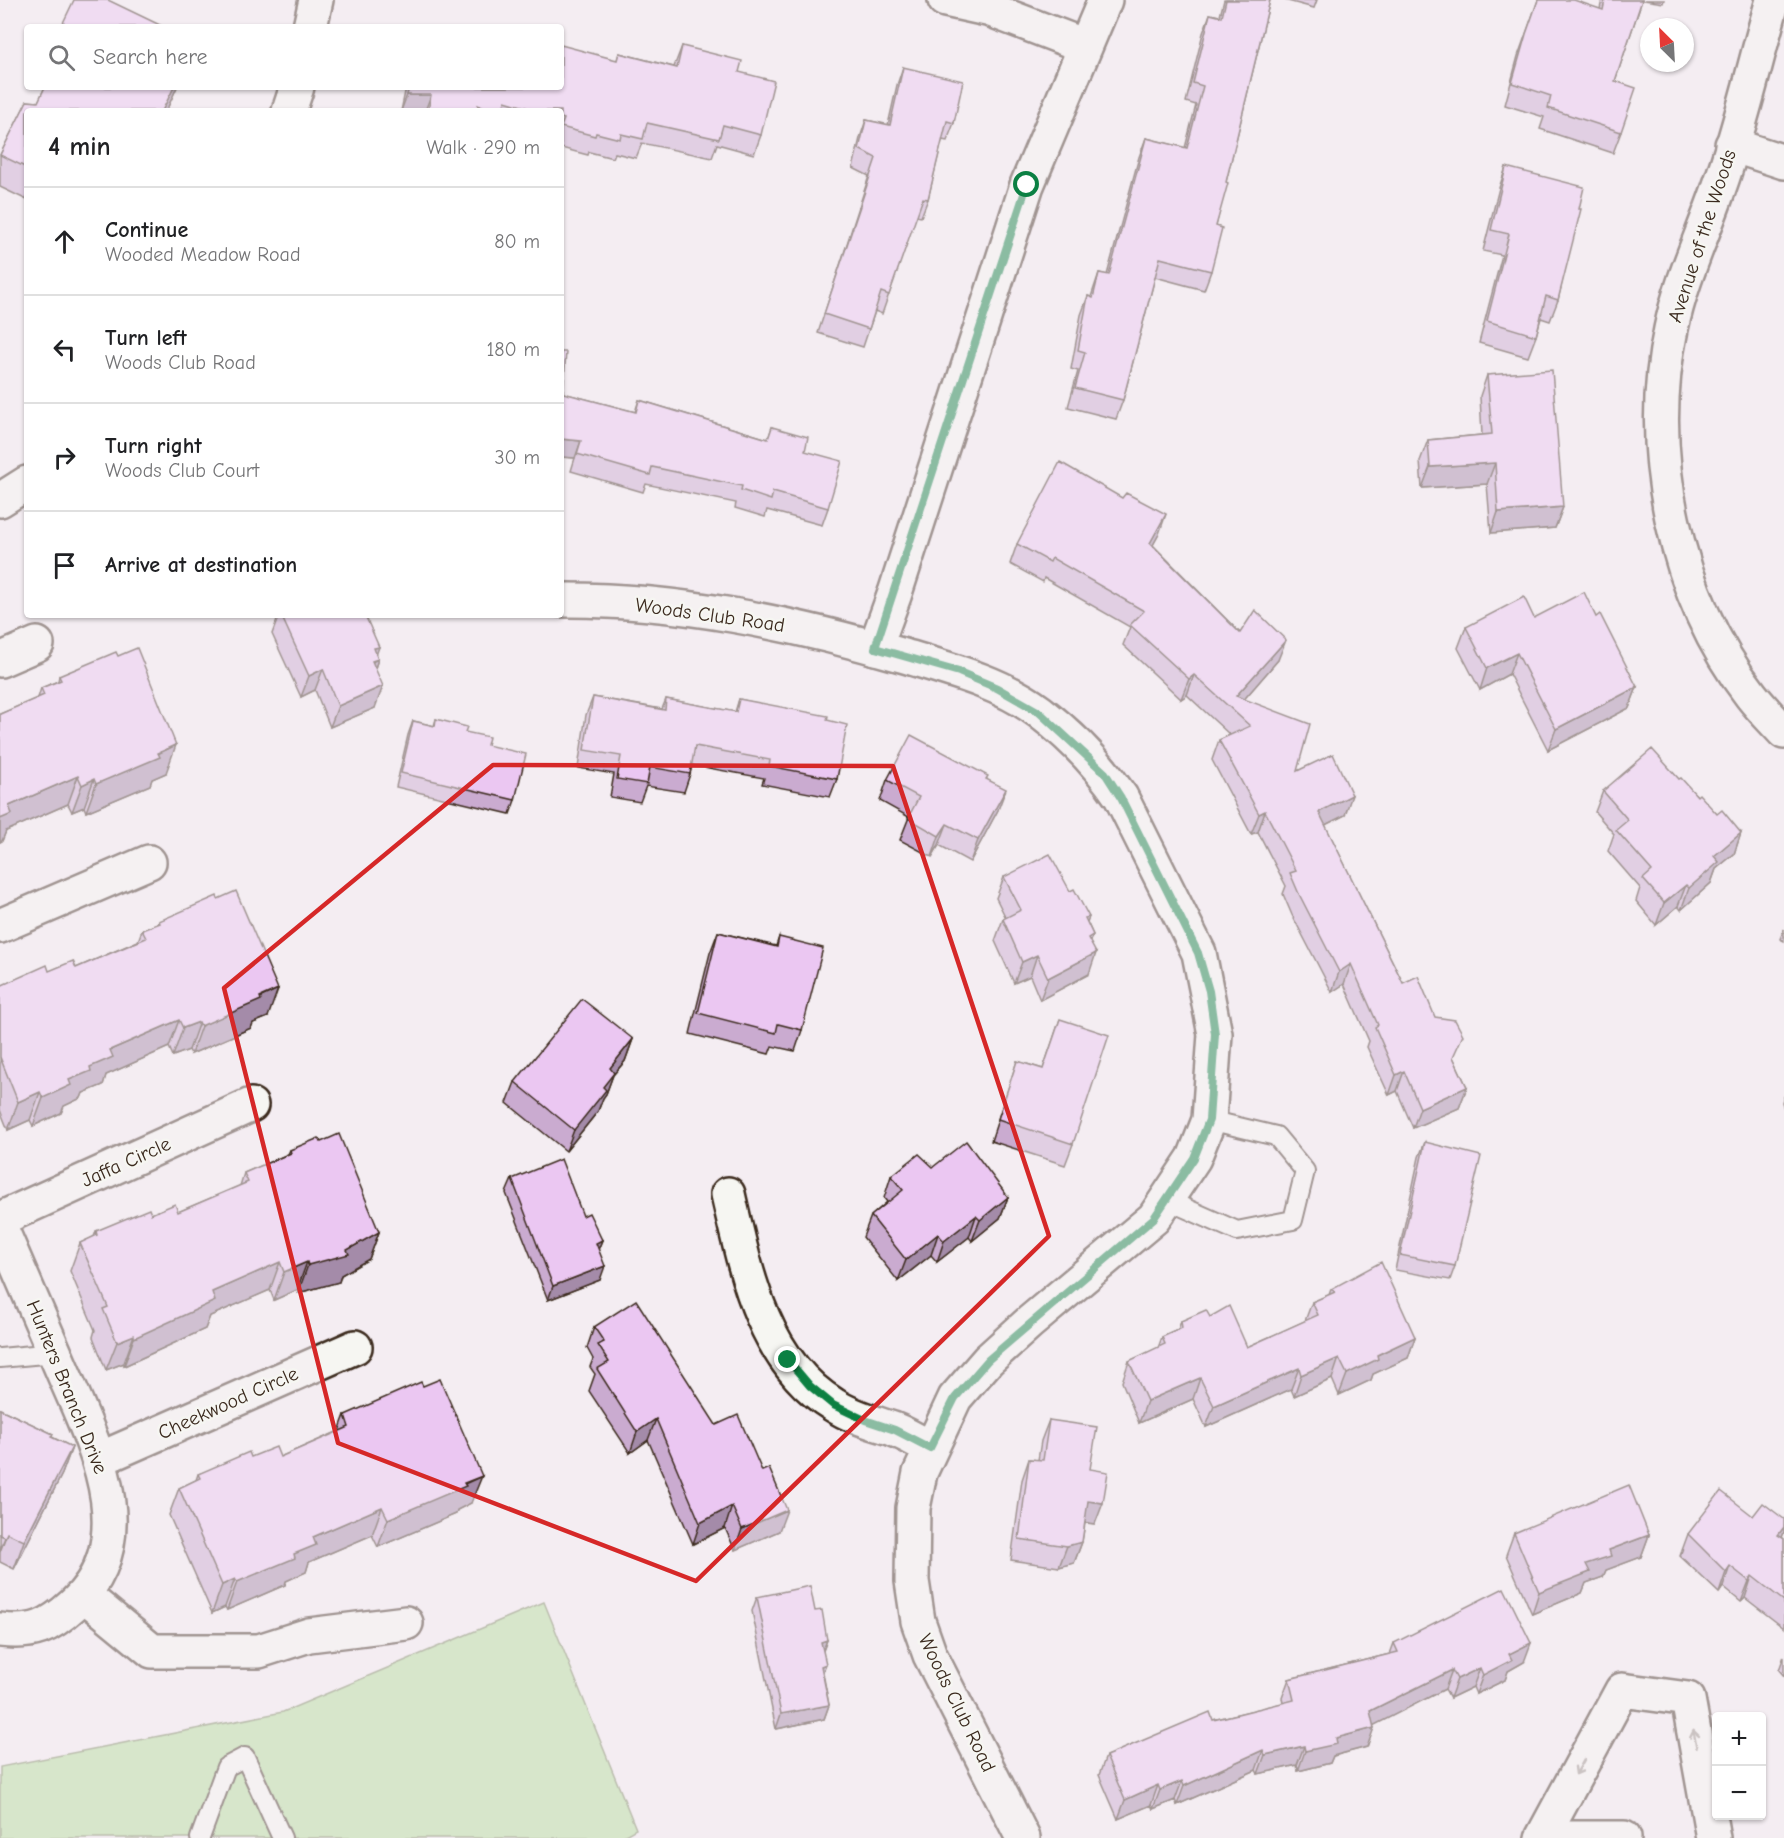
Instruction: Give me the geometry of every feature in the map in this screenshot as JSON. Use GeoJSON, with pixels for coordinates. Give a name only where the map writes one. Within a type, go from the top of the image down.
{"type":"FeatureCollection","features":[{"type":"Feature","properties":{"kind":"street"},"geometry":{"type":"LineString","coordinates":[[311,24],[315,0]]}},
{"type":"Feature","properties":{"kind":"street"},"geometry":{"type":"LineString","coordinates":[[945,0],[991,10],[1085,46]]}},
{"type":"Feature","properties":{"kind":"street"},"geometry":{"type":"LineString","coordinates":[[875,648],[1027,185],[1105,0]]}},
{"type":"Feature","properties":{"kind":"street","name":"Avenue of the Woods"},"geometry":{"type":"LineString","coordinates":[[1773,0],[1720,186],[1688,268],[1671,328],[1663,376],[1660,424],[1664,477],[1673,530],[1705,618],[1750,695],[1784,732]]}},
{"type":"Feature","properties":{"kind":"street"},"geometry":{"type":"LineString","coordinates":[[290,108],[296,90]]}},
{"type":"Feature","properties":{"kind":"street"},"geometry":{"type":"LineString","coordinates":[[1732,145],[1784,162]]}},
{"type":"Feature","properties":{"kind":"street"},"geometry":{"type":"LineString","coordinates":[[0,500],[24,485]]}},
{"type":"Feature","properties":{"kind":"street","name":"Woods Club Road"},"geometry":{"type":"LineString","coordinates":[[564,600],[591,600],[746,616],[875,648],[959,672],[997,688],[1039,712],[1105,773],[1121,798],[1198,953],[1209,991],[1215,1034],[1209,1120],[1194,1158],[1154,1218],[988,1360],[955,1398],[920,1473],[913,1508],[912,1581],[918,1621],[930,1655],[1023,1838]]}},
{"type":"Feature","properties":{"kind":"street"},"geometry":{"type":"LineString","coordinates":[[0,660],[38,644]]}},
{"type":"Feature","properties":{"kind":"street"},"geometry":{"type":"LineString","coordinates":[[0,926],[149,861]]}},
{"type":"Feature","properties":{"kind":"street","name":"Jaffa Circle"},"geometry":{"type":"LineString","coordinates":[[0,1219],[251,1105]]}},
{"type":"Feature","properties":{"kind":"street"},"geometry":{"type":"LineString","coordinates":[[728,1194],[747,1278],[769,1331],[788,1360],[810,1386],[833,1405],[865,1420],[895,1430],[930,1448]]}},
{"type":"Feature","properties":{"kind":"street","name":"Hunters Branch Drive"},"geometry":{"type":"LineString","coordinates":[[0,1226],[100,1459],[109,1513],[105,1557],[95,1581],[84,1595],[51,1625],[19,1632],[0,1630]]}},
{"type":"Feature","properties":{"kind":"street","name":"Cheekwood Circle"},"geometry":{"type":"LineString","coordinates":[[100,1459],[355,1347]]}},
{"type":"Feature","properties":{"kind":"street"},"geometry":{"type":"LineString","coordinates":[[84,1595],[152,1651],[259,1651],[309,1635],[405,1623]]}},
{"type":"Feature","properties":{"kind":"street"},"geometry":{"type":"LineString","coordinates":[[1542,1838],[1622,1690],[1688,1699],[1713,1838]]}},
{"type":"Feature","properties":{"kind":"street"},"geometry":{"type":"LineString","coordinates":[[1557,1838],[1624,1838]]}},
{"type":"Feature","properties":{"kind":"lane"},"geometry":{"type":"LineString","coordinates":[[1167,1200],[1237,1231],[1293,1220],[1305,1172],[1276,1136],[1209,1120]]}},
{"type":"Feature","properties":{"kind":"lane"},"geometry":{"type":"LineString","coordinates":[[0,1358],[55,1353]]}},
{"type":"Feature","properties":{"kind":"lane"},"geometry":{"type":"LineString","coordinates":[[200,1838],[226,1767],[245,1757],[282,1838]]}},
{"type":"Feature","properties":{"kind":"highlighted area"},"geometry":{"type":"Polygon","coordinates":[[[493,765],[893,766],[1049,1236],[696,1581],[338,1443],[224,988],[493,765]]]}},
{"type":"Feature","properties":{"kind":"green space"},"geometry":{"type":"Polygon","coordinates":[[[544,1602],[636,1829],[620,1838],[0,1838],[0,1767],[283,1712],[544,1602]]]}},
{"type":"Feature","properties":{"kind":"building"},"geometry":{"type":"Polygon","coordinates":[[[74,0],[108,0],[158,24],[62,24],[74,0]]]}},
{"type":"Feature","properties":{"kind":"building"},"geometry":{"type":"Polygon","coordinates":[[[1226,0],[1270,0],[1216,226],[1222,228],[1211,271],[1160,258],[1123,400],[1075,388],[1085,352],[1078,350],[1088,296],[1093,298],[1099,273],[1109,275],[1146,138],[1187,148],[1203,86],[1193,83],[1210,14],[1222,17],[1226,0]]]}},
{"type":"Feature","properties":{"kind":"building"},"geometry":{"type":"Polygon","coordinates":[[[1538,0],[1574,0],[1603,10],[1605,0],[1642,0],[1615,81],[1636,88],[1621,132],[1548,108],[1551,96],[1512,83],[1538,0]]]}},
{"type":"Feature","properties":{"kind":"building"},"geometry":{"type":"Polygon","coordinates":[[[564,46],[617,60],[619,53],[677,68],[682,46],[742,61],[739,72],[774,81],[761,135],[723,125],[719,139],[647,123],[643,139],[621,134],[620,139],[596,133],[595,136],[564,128],[564,108],[528,108],[505,101],[504,108],[484,108],[478,105],[478,108],[429,108],[431,95],[407,95],[408,90],[564,90],[564,46]]]}},
{"type":"Feature","properties":{"kind":"building"},"geometry":{"type":"Polygon","coordinates":[[[903,67],[963,81],[954,123],[947,121],[928,199],[923,198],[889,295],[881,292],[869,329],[824,314],[876,158],[859,149],[866,120],[890,125],[903,67]]]}},
{"type":"Feature","properties":{"kind":"building"},"geometry":{"type":"Polygon","coordinates":[[[44,90],[172,90],[164,108],[24,108],[24,167],[0,155],[27,101],[38,102],[44,90]]]}},
{"type":"Feature","properties":{"kind":"building"},"geometry":{"type":"Polygon","coordinates":[[[1506,167],[1584,187],[1579,209],[1581,209],[1558,300],[1546,296],[1536,336],[1487,321],[1509,234],[1491,230],[1506,167]]]}},
{"type":"Feature","properties":{"kind":"building"},"geometry":{"type":"Polygon","coordinates":[[[564,352],[566,352],[564,379],[564,352]]]}},
{"type":"Feature","properties":{"kind":"building"},"geometry":{"type":"Polygon","coordinates":[[[1552,370],[1563,507],[1498,512],[1495,463],[1430,467],[1428,440],[1492,434],[1487,375],[1552,370]]]}},
{"type":"Feature","properties":{"kind":"building"},"geometry":{"type":"Polygon","coordinates":[[[564,393],[636,412],[639,400],[768,439],[772,427],[808,437],[805,451],[842,461],[828,508],[773,492],[771,500],[741,490],[742,486],[652,467],[650,475],[577,454],[581,441],[564,439],[564,393]]]}},
{"type":"Feature","properties":{"kind":"building"},"geometry":{"type":"Polygon","coordinates":[[[1060,462],[1122,498],[1126,493],[1166,514],[1150,543],[1240,633],[1255,610],[1286,640],[1236,696],[1310,724],[1297,771],[1333,754],[1352,795],[1319,812],[1403,983],[1418,976],[1435,1017],[1455,1020],[1463,1035],[1453,1057],[1467,1087],[1420,1108],[1404,1071],[1396,1075],[1375,1027],[1378,1025],[1351,964],[1339,972],[1299,894],[1290,873],[1296,871],[1265,811],[1259,814],[1219,740],[1250,726],[1194,675],[1189,679],[1130,625],[1144,611],[1052,558],[1050,562],[1017,544],[1060,462]]]}},
{"type":"Feature","properties":{"kind":"building"},"geometry":{"type":"Polygon","coordinates":[[[1584,592],[1596,617],[1600,614],[1637,687],[1556,729],[1517,653],[1487,668],[1466,627],[1524,597],[1534,618],[1584,592]]]}},
{"type":"Feature","properties":{"kind":"building"},"geometry":{"type":"Polygon","coordinates":[[[282,618],[366,618],[379,647],[374,648],[378,659],[372,661],[383,686],[338,706],[323,669],[309,676],[282,618]]]}},
{"type":"Feature","properties":{"kind":"building"},"geometry":{"type":"Polygon","coordinates":[[[137,648],[176,745],[158,753],[160,757],[96,784],[94,779],[82,785],[78,776],[9,806],[12,814],[0,819],[0,714],[44,695],[41,688],[61,680],[59,676],[116,652],[118,656],[137,648]]]}},
{"type":"Feature","properties":{"kind":"building"},"geometry":{"type":"Polygon","coordinates":[[[593,697],[665,710],[666,699],[736,712],[739,699],[828,716],[827,720],[847,725],[837,779],[769,766],[770,760],[695,746],[690,774],[650,767],[647,784],[617,779],[621,756],[584,750],[593,697]]]}},
{"type":"Feature","properties":{"kind":"building"},"geometry":{"type":"Polygon","coordinates":[[[436,719],[467,727],[465,732],[489,737],[487,745],[526,754],[515,800],[401,773],[413,721],[435,726],[436,719]]]}},
{"type":"Feature","properties":{"kind":"building"},"geometry":{"type":"Polygon","coordinates":[[[911,735],[988,776],[986,779],[1006,789],[978,840],[947,824],[939,836],[908,818],[919,797],[887,780],[911,735]]]}},
{"type":"Feature","properties":{"kind":"building"},"geometry":{"type":"Polygon","coordinates":[[[1652,749],[1679,779],[1681,778],[1697,796],[1699,794],[1717,814],[1722,810],[1741,833],[1714,856],[1719,862],[1689,888],[1686,885],[1664,903],[1643,879],[1652,871],[1616,830],[1628,820],[1603,791],[1652,749]]]}},
{"type":"Feature","properties":{"kind":"building"},"geometry":{"type":"Polygon","coordinates":[[[1050,854],[1070,891],[1074,889],[1089,917],[1085,918],[1093,935],[1088,938],[1096,953],[1048,978],[1037,955],[1022,962],[1003,919],[1021,910],[1004,877],[1050,854]]]}},
{"type":"Feature","properties":{"kind":"building"},"geometry":{"type":"Polygon","coordinates":[[[236,891],[278,989],[260,997],[261,1000],[201,1026],[199,1022],[183,1028],[179,1020],[110,1050],[113,1057],[90,1067],[91,1071],[69,1080],[71,1085],[43,1098],[40,1092],[18,1102],[0,1057],[0,986],[47,965],[49,971],[73,961],[76,968],[146,938],[142,930],[160,923],[159,921],[217,896],[218,899],[236,891]]]}},
{"type":"Feature","properties":{"kind":"building"},"geometry":{"type":"Polygon","coordinates":[[[718,932],[777,947],[779,937],[823,948],[802,1030],[778,1024],[776,1033],[698,1013],[718,932]]]}},
{"type":"Feature","properties":{"kind":"building"},"geometry":{"type":"Polygon","coordinates":[[[582,999],[633,1039],[610,1068],[614,1073],[603,1087],[606,1090],[574,1130],[515,1082],[582,999]]]}},
{"type":"Feature","properties":{"kind":"building"},"geometry":{"type":"Polygon","coordinates":[[[1060,1019],[1109,1035],[1073,1144],[998,1119],[1017,1061],[1043,1069],[1060,1019]]]}},
{"type":"Feature","properties":{"kind":"building"},"geometry":{"type":"Polygon","coordinates":[[[339,1134],[379,1232],[347,1250],[349,1254],[308,1265],[307,1262],[284,1272],[280,1262],[212,1292],[215,1301],[134,1338],[134,1335],[117,1342],[103,1309],[108,1307],[80,1243],[97,1235],[96,1231],[149,1209],[151,1214],[175,1204],[178,1212],[248,1182],[244,1173],[291,1153],[290,1150],[319,1138],[321,1142],[339,1134]]]}},
{"type":"Feature","properties":{"kind":"building"},"geometry":{"type":"Polygon","coordinates":[[[966,1141],[1008,1197],[980,1220],[976,1216],[944,1241],[938,1234],[906,1260],[871,1216],[903,1190],[891,1176],[919,1154],[933,1167],[966,1141]]]}},
{"type":"Feature","properties":{"kind":"building"},"geometry":{"type":"Polygon","coordinates":[[[1425,1142],[1481,1156],[1455,1266],[1400,1255],[1425,1142]]]}},
{"type":"Feature","properties":{"kind":"building"},"geometry":{"type":"Polygon","coordinates":[[[561,1159],[583,1216],[589,1213],[602,1240],[596,1243],[605,1266],[553,1286],[512,1179],[561,1159]]]}},
{"type":"Feature","properties":{"kind":"building"},"geometry":{"type":"Polygon","coordinates":[[[1381,1262],[1415,1337],[1377,1355],[1378,1359],[1347,1374],[1339,1358],[1301,1375],[1299,1368],[1214,1406],[1200,1378],[1147,1401],[1129,1361],[1165,1344],[1162,1337],[1182,1328],[1181,1321],[1206,1310],[1210,1317],[1229,1306],[1247,1347],[1318,1315],[1312,1302],[1335,1292],[1331,1289],[1381,1262]]]}},
{"type":"Feature","properties":{"kind":"building"},"geometry":{"type":"Polygon","coordinates":[[[636,1300],[716,1425],[738,1415],[762,1471],[769,1468],[787,1510],[742,1529],[732,1506],[700,1523],[656,1419],[637,1432],[597,1369],[609,1362],[598,1345],[604,1342],[594,1327],[636,1300]]]}},
{"type":"Feature","properties":{"kind":"building"},"geometry":{"type":"Polygon","coordinates":[[[440,1379],[482,1476],[464,1483],[466,1486],[388,1519],[382,1507],[313,1537],[316,1545],[294,1554],[295,1558],[237,1582],[235,1579],[222,1585],[179,1488],[200,1478],[198,1474],[249,1452],[251,1457],[276,1447],[280,1457],[349,1427],[345,1415],[421,1382],[423,1386],[440,1379]]]}},
{"type":"Feature","properties":{"kind":"building"},"geometry":{"type":"Polygon","coordinates":[[[0,1409],[53,1434],[51,1437],[72,1447],[24,1541],[7,1533],[5,1537],[0,1535],[0,1409]]]}},
{"type":"Feature","properties":{"kind":"building"},"geometry":{"type":"Polygon","coordinates":[[[1049,1420],[1097,1427],[1090,1469],[1108,1472],[1103,1503],[1088,1501],[1082,1542],[1067,1546],[1019,1539],[1029,1459],[1043,1460],[1049,1420]]]}},
{"type":"Feature","properties":{"kind":"building"},"geometry":{"type":"Polygon","coordinates":[[[1629,1485],[1649,1535],[1609,1550],[1611,1556],[1586,1564],[1590,1572],[1539,1592],[1514,1533],[1629,1485]]]}},
{"type":"Feature","properties":{"kind":"building"},"geometry":{"type":"Polygon","coordinates":[[[1721,1491],[1753,1516],[1763,1503],[1784,1519],[1784,1527],[1778,1535],[1784,1539],[1784,1601],[1752,1576],[1749,1581],[1730,1566],[1726,1572],[1688,1534],[1721,1491]]]}},
{"type":"Feature","properties":{"kind":"building"},"geometry":{"type":"Polygon","coordinates":[[[810,1586],[815,1611],[822,1610],[827,1640],[821,1642],[826,1664],[821,1666],[829,1705],[781,1714],[757,1597],[810,1586]]]}},
{"type":"Feature","properties":{"kind":"building"},"geometry":{"type":"Polygon","coordinates":[[[1504,1588],[1531,1643],[1509,1654],[1512,1660],[1483,1675],[1480,1668],[1457,1679],[1452,1670],[1370,1711],[1374,1728],[1336,1738],[1337,1744],[1305,1751],[1304,1746],[1265,1755],[1263,1750],[1184,1786],[1182,1781],[1160,1790],[1158,1785],[1125,1800],[1106,1756],[1210,1712],[1213,1720],[1294,1700],[1289,1679],[1398,1652],[1394,1643],[1504,1588]]]}},
{"type":"Feature","properties":{"kind":"route"},"geometry":{"type":"LineString","coordinates":[[788,1360],[810,1386],[833,1405],[865,1420],[895,1430],[930,1448],[955,1398],[988,1360],[1154,1218],[1178,1186],[1194,1158],[1209,1120],[1215,1034],[1209,991],[1198,953],[1121,798],[1105,773],[1039,712],[997,688],[959,672],[875,648],[895,593],[1027,185]]}}]}
